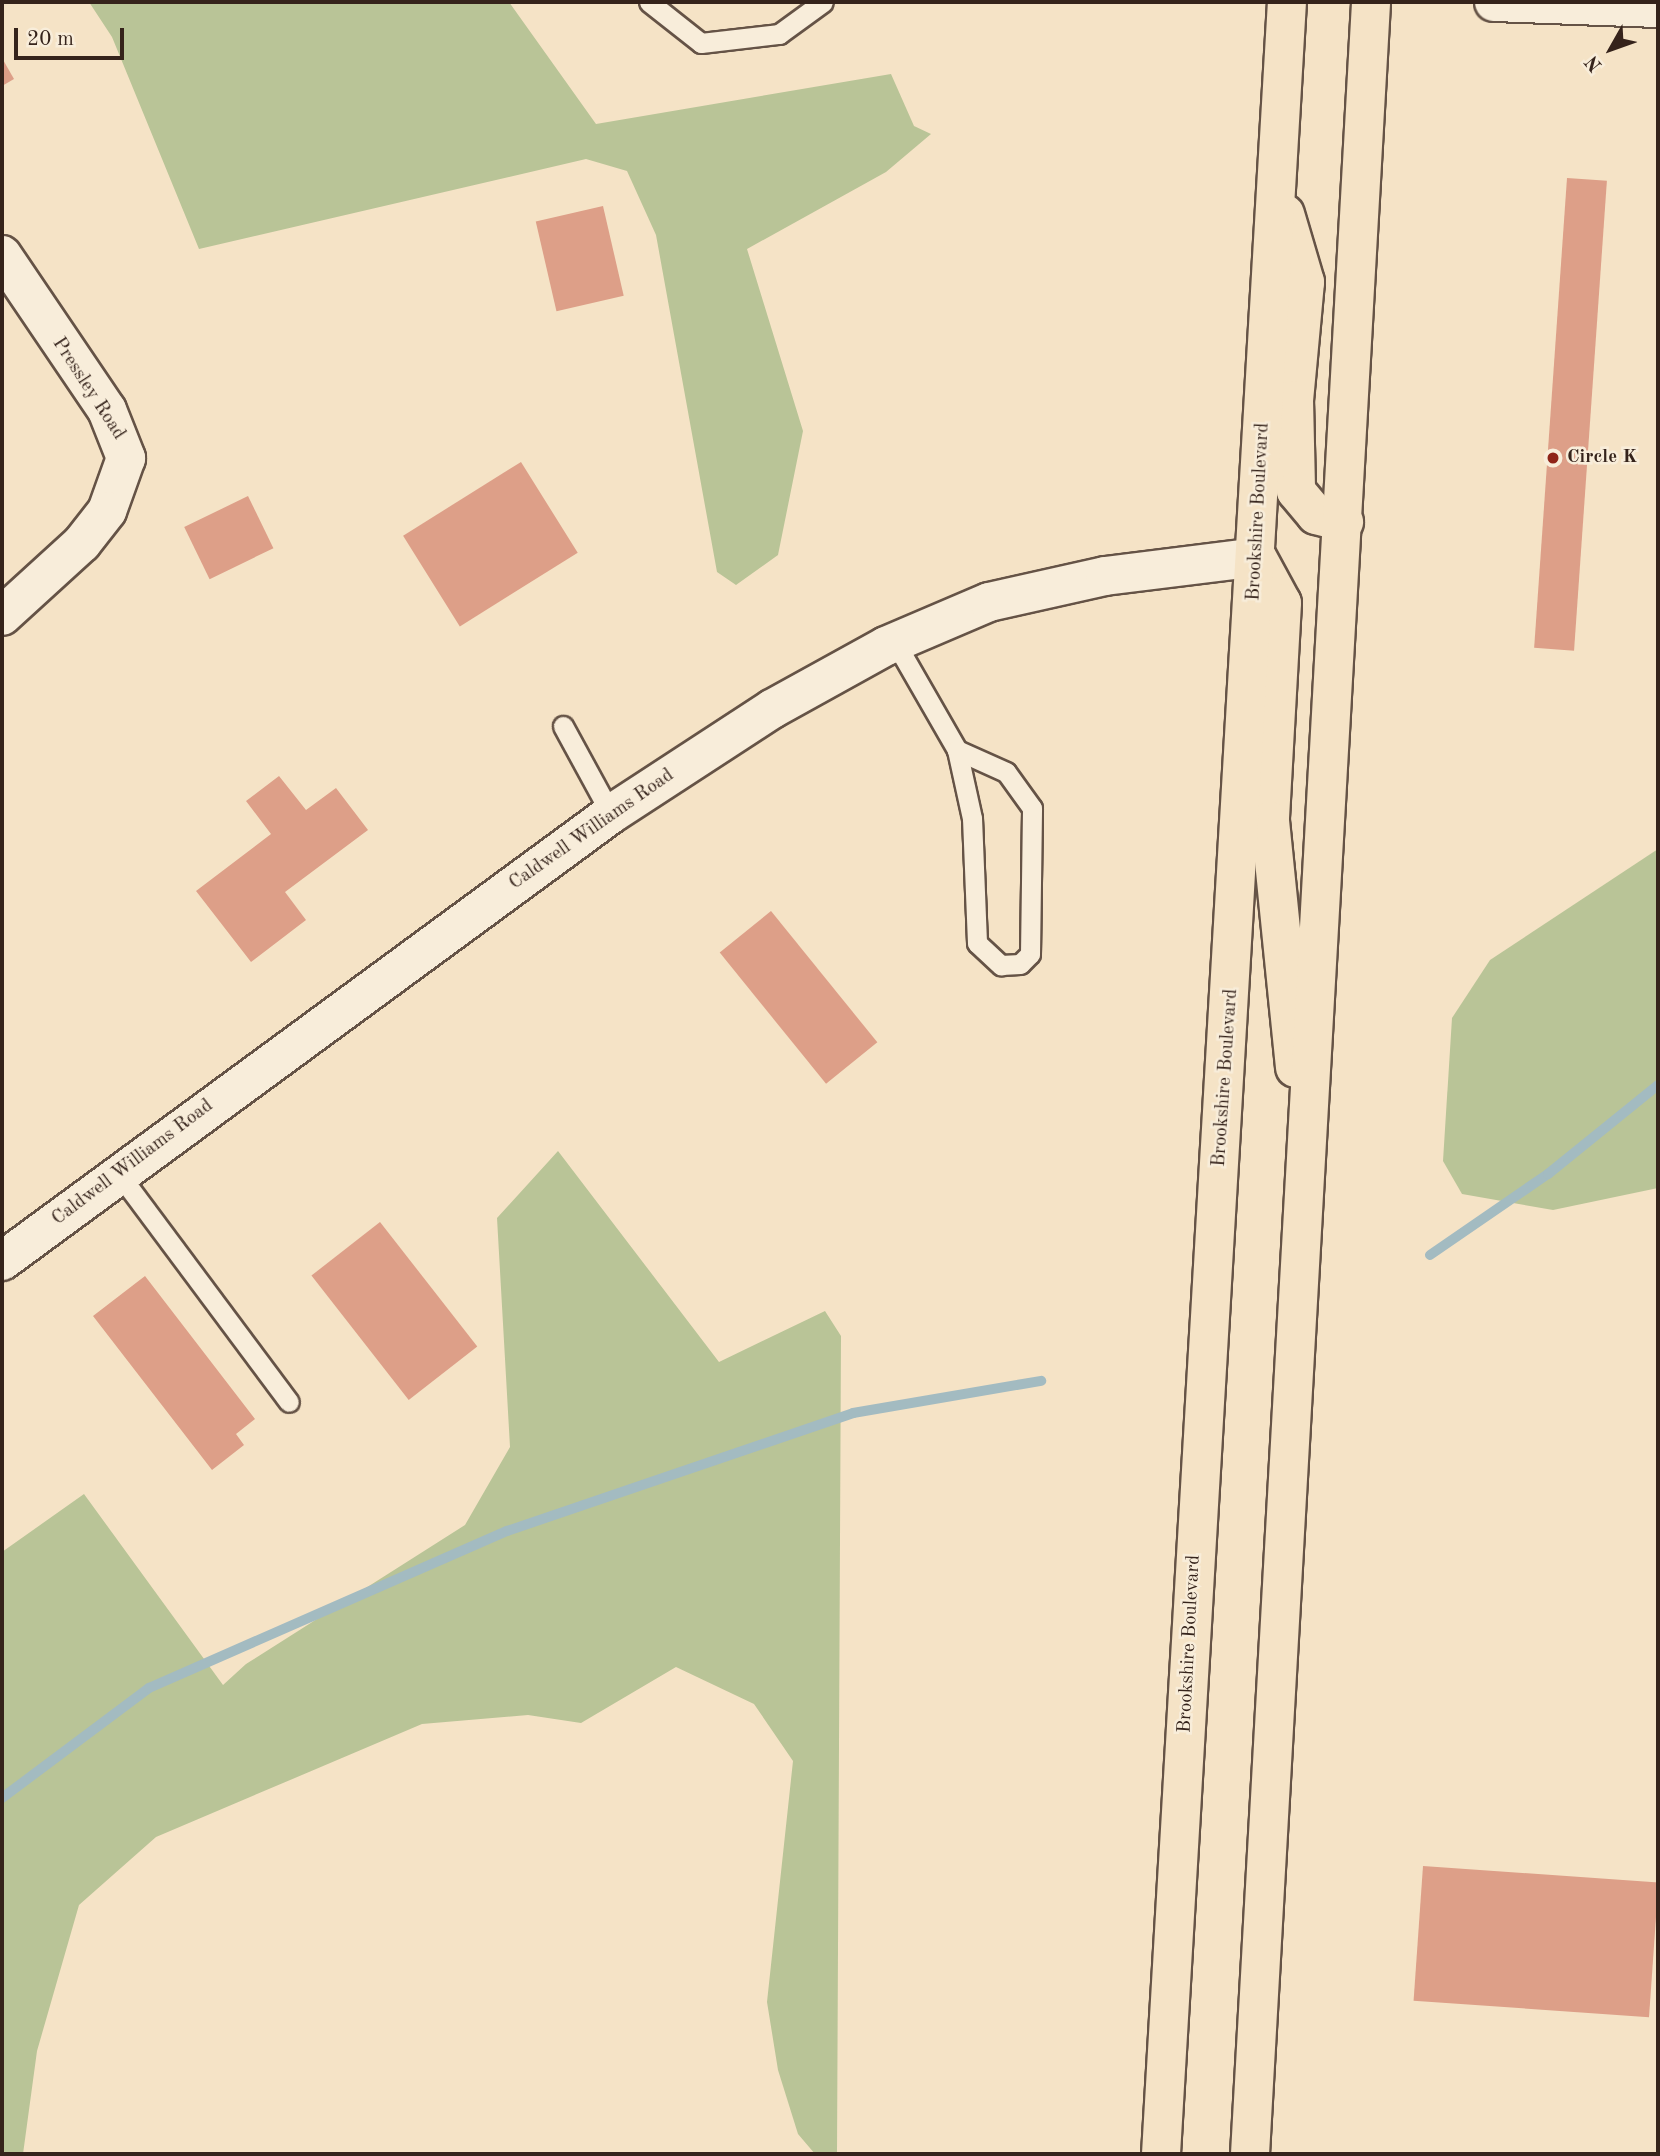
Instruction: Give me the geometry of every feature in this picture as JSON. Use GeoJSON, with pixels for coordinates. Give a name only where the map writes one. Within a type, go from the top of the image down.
{"type":"FeatureCollection","features":[{"type":"Feature","properties":{"kind":"highway","name":"Brookshire Boulevard"},"geometry":{"type":"LineString","coordinates":[[1161,2154],[1257,557],[1287,2]]}},
{"type":"Feature","properties":{"kind":"highway"},"geometry":{"type":"LineString","coordinates":[[1250,2154],[1344,522],[1371,2]]}},
{"type":"Feature","properties":{"kind":"highway"},"geometry":{"type":"LineString","coordinates":[[1277,185],[1305,282],[1294,400],[1296,491],[1317,515],[1344,522]]}},
{"type":"Feature","properties":{"kind":"highway"},"geometry":{"type":"LineString","coordinates":[[1257,557],[1282,603],[1270,821],[1306,1174]]}},
{"type":"Feature","properties":{"kind":"street"},"geometry":{"type":"LineString","coordinates":[[1494,2],[1658,8]]}},
{"type":"Feature","properties":{"kind":"street","name":"Pressley Road"},"geometry":{"type":"LineString","coordinates":[[2,255],[107,410],[127,458],[107,511],[82,544],[2,616]]}},
{"type":"Feature","properties":{"kind":"street","name":"Caldwell Williams Road"},"geometry":{"type":"LineString","coordinates":[[2,1261],[611,814],[772,709],[895,642],[1003,599],[1105,576],[1257,557]]}},
{"type":"Feature","properties":{"kind":"lane"},"geometry":{"type":"LineString","coordinates":[[649,2],[701,43],[779,34],[823,2]]}},
{"type":"Feature","properties":{"kind":"lane"},"geometry":{"type":"LineString","coordinates":[[895,642],[957,750],[972,818],[977,943],[1001,965],[1020,964],[1030,954],[1032,808],[1006,772],[957,750]]}},
{"type":"Feature","properties":{"kind":"lane"},"geometry":{"type":"LineString","coordinates":[[563,726],[611,814]]}},
{"type":"Feature","properties":{"kind":"lane"},"geometry":{"type":"LineString","coordinates":[[119,1174],[289,1402]]}},
{"type":"Feature","properties":{"kind":"green space"},"geometry":{"type":"Polygon","coordinates":[[[89,2],[509,2],[596,124],[891,74],[914,126],[931,134],[886,172],[747,249],[803,431],[778,555],[736,585],[717,572],[656,235],[627,171],[586,159],[199,249],[112,37],[89,2]]]}},
{"type":"Feature","properties":{"kind":"green space"},"geometry":{"type":"Polygon","coordinates":[[[1658,849],[1658,1188],[1553,1210],[1462,1194],[1443,1161],[1452,1018],[1490,960],[1658,849]]]}},
{"type":"Feature","properties":{"kind":"green space"},"geometry":{"type":"Polygon","coordinates":[[[558,1151],[719,1362],[825,1311],[841,1336],[837,2154],[815,2154],[798,2134],[778,2070],[767,2002],[793,1761],[754,1704],[676,1667],[581,1723],[528,1715],[422,1724],[156,1837],[79,1905],[37,2051],[23,2154],[2,2154],[2,1552],[84,1494],[223,1685],[246,1664],[465,1525],[510,1447],[497,1218],[558,1151]]]}},
{"type":"Feature","properties":{"kind":"building"},"geometry":{"type":"Polygon","coordinates":[[[2,58],[14,79],[2,86],[2,58]]]}},
{"type":"Feature","properties":{"kind":"building"},"geometry":{"type":"Polygon","coordinates":[[[1567,178],[1607,181],[1574,651],[1534,648],[1567,178]]]}},
{"type":"Feature","properties":{"kind":"building"},"geometry":{"type":"Polygon","coordinates":[[[603,206],[624,296],[556,311],[536,222],[603,206]]]}},
{"type":"Feature","properties":{"kind":"building"},"geometry":{"type":"Polygon","coordinates":[[[521,462],[578,553],[460,626],[403,536],[521,462]]]}},
{"type":"Feature","properties":{"kind":"building"},"geometry":{"type":"Polygon","coordinates":[[[248,496],[273,548],[210,579],[184,527],[248,496]]]}},
{"type":"Feature","properties":{"kind":"building"},"geometry":{"type":"Polygon","coordinates":[[[279,776],[306,810],[336,788],[368,830],[285,892],[306,920],[251,962],[196,891],[271,834],[246,801],[279,776]]]}},
{"type":"Feature","properties":{"kind":"building"},"geometry":{"type":"Polygon","coordinates":[[[771,911],[877,1042],[826,1084],[720,953],[771,911]]]}},
{"type":"Feature","properties":{"kind":"building"},"geometry":{"type":"Polygon","coordinates":[[[380,1222],[477,1347],[409,1400],[311,1276],[380,1222]]]}},
{"type":"Feature","properties":{"kind":"building"},"geometry":{"type":"Polygon","coordinates":[[[145,1276],[255,1419],[236,1434],[244,1445],[212,1470],[93,1316],[145,1276]]]}},
{"type":"Feature","properties":{"kind":"building"},"geometry":{"type":"Polygon","coordinates":[[[1423,1866],[1658,1882],[1649,2017],[1414,2001],[1423,1866]]]}},
{"type":"Feature","properties":{"kind":"waterway"},"geometry":{"type":"LineString","coordinates":[[1430,1255],[1548,1174],[1658,1085]]}},
{"type":"Feature","properties":{"kind":"waterway"},"geometry":{"type":"LineString","coordinates":[[2,1798],[149,1688],[507,1531],[853,1413],[1041,1381]]}},
{"type":"Feature","properties":{"kind":"place","name":"Circle K"},"geometry":{"type":"Point","coordinates":[1553,458]}}]}
